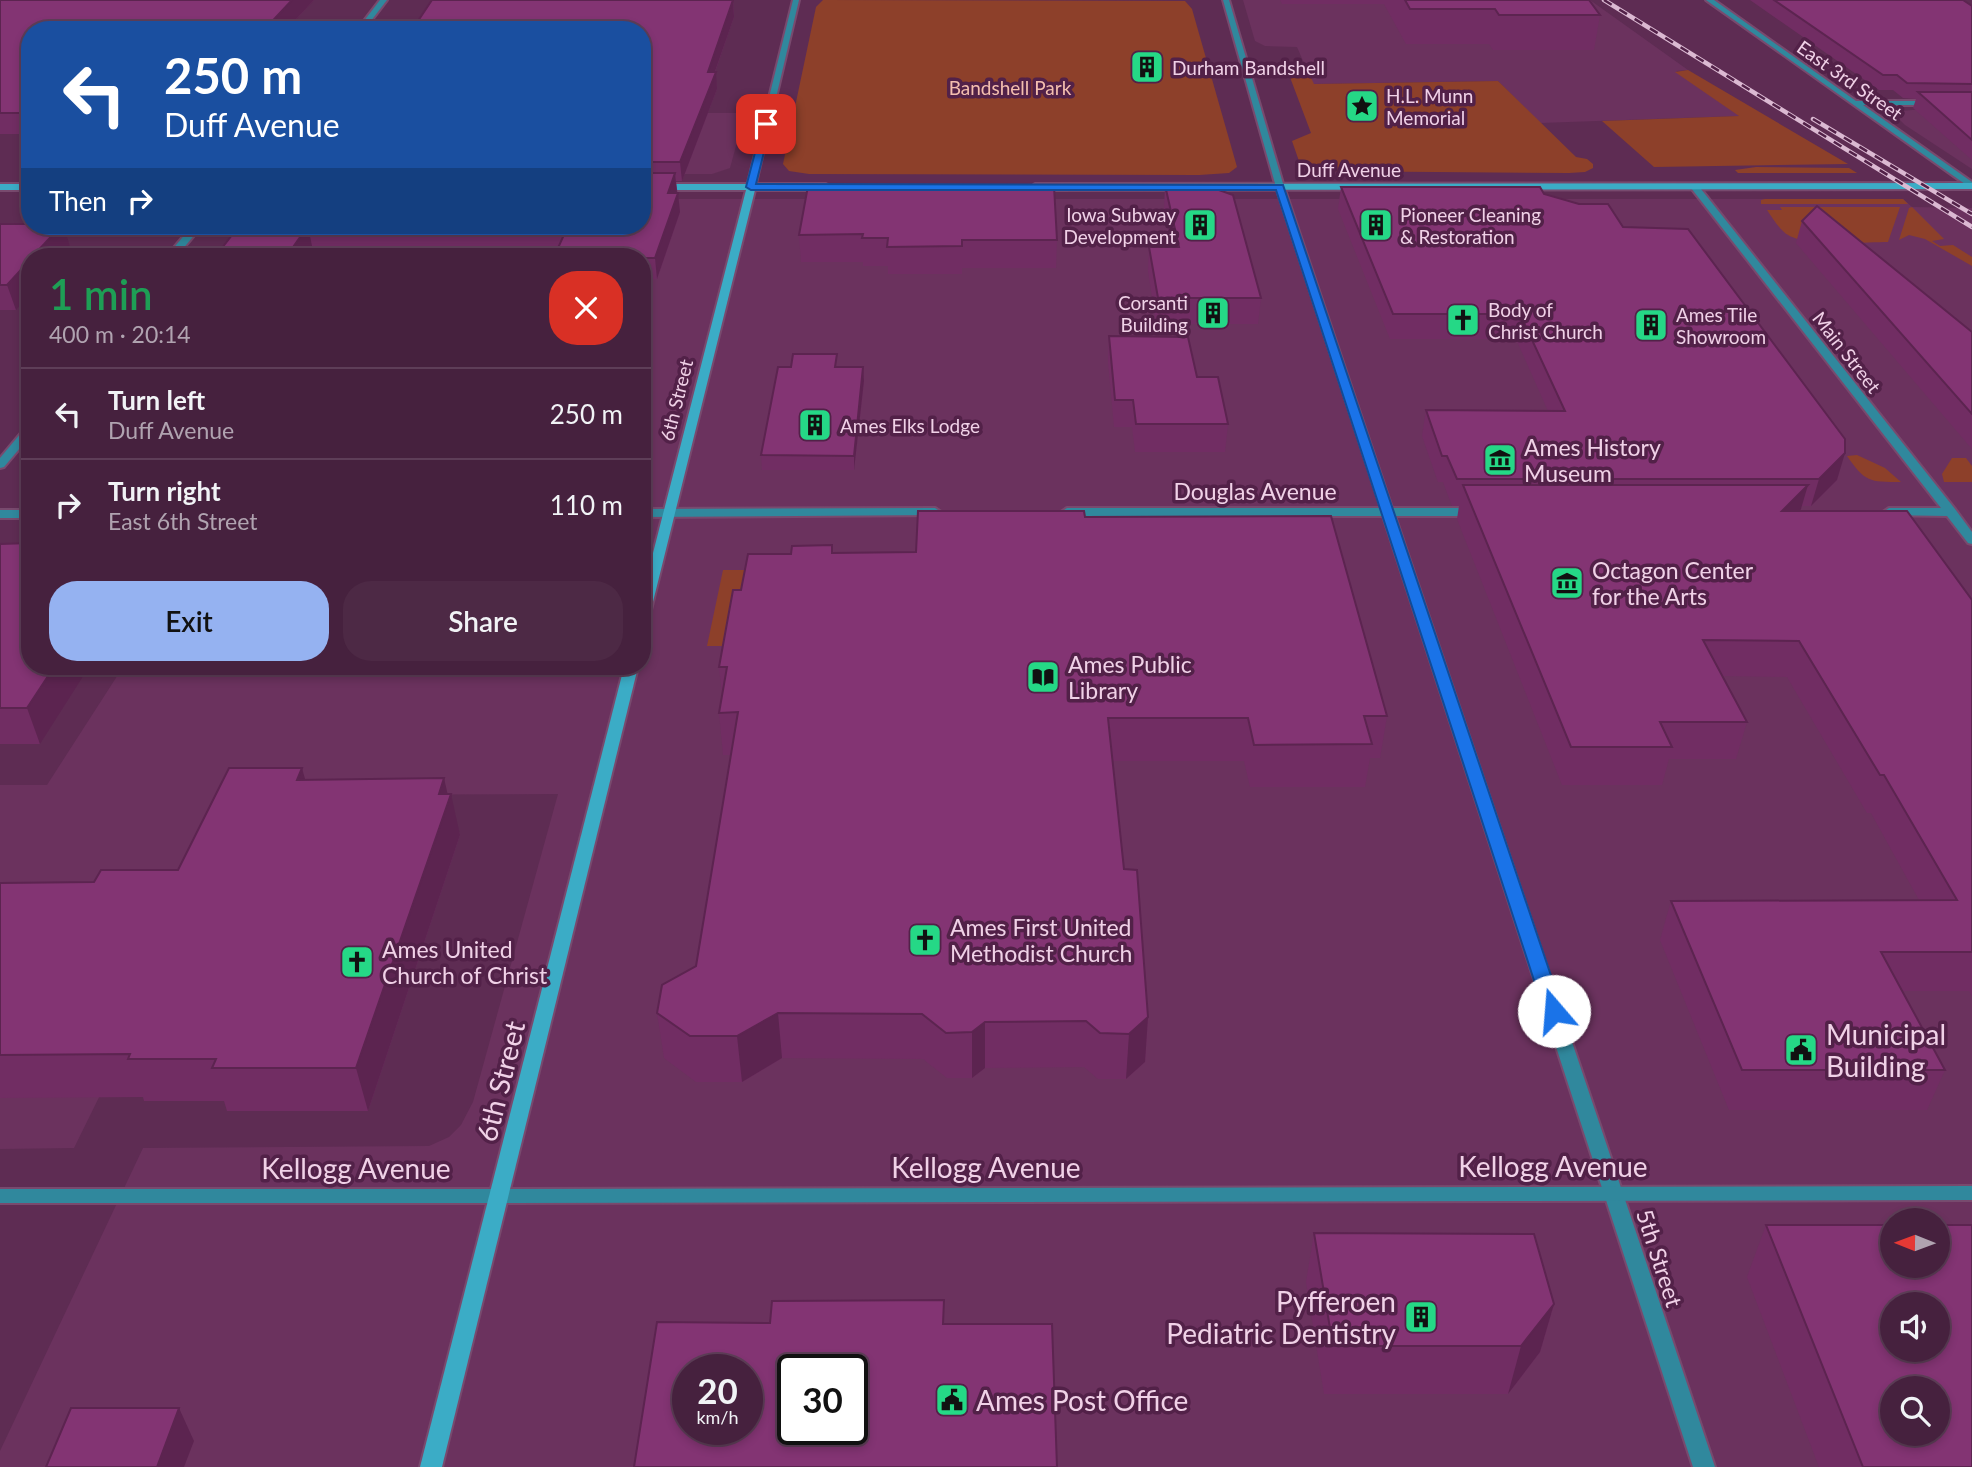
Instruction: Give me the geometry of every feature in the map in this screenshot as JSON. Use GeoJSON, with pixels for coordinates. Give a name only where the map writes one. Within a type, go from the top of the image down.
{"type":"FeatureCollection","features":[{"type":"Feature","properties":{"kind":"main road","name":"Duff Avenue"},"geometry":{"type":"LineString","coordinates":[[1023,187],[1972,186]]}},
{"type":"Feature","properties":{"kind":"main road"},"geometry":{"type":"LineString","coordinates":[[0,187],[21,187]]}},
{"type":"Feature","properties":{"kind":"main road"},"geometry":{"type":"LineString","coordinates":[[651,187],[834,187]]}},
{"type":"Feature","properties":{"kind":"main road","name":"6th Street"},"geometry":{"type":"LineString","coordinates":[[651,587],[751,187]]}},
{"type":"Feature","properties":{"kind":"main road","name":"6th Street"},"geometry":{"type":"LineString","coordinates":[[431,1467],[629,675]]}},
{"type":"Feature","properties":{"kind":"street"},"geometry":{"type":"LineString","coordinates":[[367,21],[384,0]]}},
{"type":"Feature","properties":{"kind":"street"},"geometry":{"type":"LineString","coordinates":[[751,187],[796,0]]}},
{"type":"Feature","properties":{"kind":"street","name":"5th Street"},"geometry":{"type":"LineString","coordinates":[[1226,0],[1280,187],[1704,1467]]}},
{"type":"Feature","properties":{"kind":"street","name":"East 3rd Street"},"geometry":{"type":"LineString","coordinates":[[1709,0],[1972,186]]}},
{"type":"Feature","properties":{"kind":"street"},"geometry":{"type":"LineString","coordinates":[[1856,103],[1945,103]]}},
{"type":"Feature","properties":{"kind":"street","name":"Main Street"},"geometry":{"type":"LineString","coordinates":[[1694,186],[1972,540]]}},
{"type":"Feature","properties":{"kind":"street"},"geometry":{"type":"LineString","coordinates":[[0,465],[21,440]]}},
{"type":"Feature","properties":{"kind":"street"},"geometry":{"type":"LineString","coordinates":[[651,513],[954,512]]}},
{"type":"Feature","properties":{"kind":"street","name":"Douglas Avenue"},"geometry":{"type":"LineString","coordinates":[[1049,512],[1497,512]]}},
{"type":"Feature","properties":{"kind":"street"},"geometry":{"type":"LineString","coordinates":[[1873,512],[1951,513]]}},
{"type":"Feature","properties":{"kind":"street"},"geometry":{"type":"LineString","coordinates":[[0,514],[21,514]]}},
{"type":"Feature","properties":{"kind":"street","name":"Kellogg Avenue"},"geometry":{"type":"LineString","coordinates":[[0,1196],[1972,1193]]}},
{"type":"Feature","properties":{"kind":"shaded area"},"geometry":{"type":"Polygon","coordinates":[[[1243,0],[1590,0],[1688,70],[1676,71],[1740,116],[1540,123],[1498,81],[1313,84],[1297,47],[1265,46],[1255,41],[1243,0]]]}},
{"type":"Feature","properties":{"kind":"shaded area"},"geometry":{"type":"Polygon","coordinates":[[[1972,109],[1972,169],[1899,119],[1902,111],[1972,109]]]}},
{"type":"Feature","properties":{"kind":"shaded area"},"geometry":{"type":"Polygon","coordinates":[[[651,113],[745,113],[730,168],[712,174],[651,174],[651,113]]]}},
{"type":"Feature","properties":{"kind":"shaded area"},"geometry":{"type":"Polygon","coordinates":[[[651,199],[1903,199],[1912,207],[1972,208],[1972,1467],[0,1467],[0,1451],[143,1148],[429,1146],[449,1137],[461,1125],[473,1102],[558,794],[248,795],[74,1148],[0,1149],[0,785],[47,785],[118,675],[651,675],[651,248],[323,248],[332,235],[651,235],[651,199]]]}},
{"type":"Feature","properties":{"kind":"green space","name":"Bandshell Park"},"geometry":{"type":"Polygon","coordinates":[[[823,0],[1185,1],[1192,9],[1237,167],[1229,173],[1199,175],[809,174],[789,171],[783,164],[816,7],[823,0]]]}},
{"type":"Feature","properties":{"kind":"green space"},"geometry":{"type":"Polygon","coordinates":[[[1285,64],[1305,65],[1314,84],[1498,81],[1576,157],[1587,159],[1593,164],[1593,168],[1585,172],[1569,173],[1312,171],[1300,164],[1292,141],[1311,133],[1285,64]]]}},
{"type":"Feature","properties":{"kind":"green space"},"geometry":{"type":"Polygon","coordinates":[[[1688,70],[1848,164],[1654,167],[1602,121],[1739,116],[1675,72],[1688,70]]]}},
{"type":"Feature","properties":{"kind":"green space"},"geometry":{"type":"Polygon","coordinates":[[[1756,167],[1849,168],[1857,173],[1738,173],[1735,170],[1756,167]]]}},
{"type":"Feature","properties":{"kind":"green space"},"geometry":{"type":"Polygon","coordinates":[[[1903,199],[1908,204],[1761,204],[1761,200],[1903,199]]]}},
{"type":"Feature","properties":{"kind":"green space"},"geometry":{"type":"Polygon","coordinates":[[[1780,207],[1900,207],[1888,242],[1849,243],[1818,242],[1792,237],[1781,230],[1767,210],[1782,210],[1780,207]]]}},
{"type":"Feature","properties":{"kind":"green space"},"geometry":{"type":"Polygon","coordinates":[[[1912,207],[1944,239],[1932,241],[1940,246],[1953,245],[1972,257],[1972,266],[1925,239],[1909,235],[1899,240],[1909,208],[1912,207]]]}},
{"type":"Feature","properties":{"kind":"green space"},"geometry":{"type":"Polygon","coordinates":[[[1857,455],[1885,468],[1901,482],[1875,481],[1864,476],[1847,456],[1857,455]]]}},
{"type":"Feature","properties":{"kind":"green space"},"geometry":{"type":"Polygon","coordinates":[[[1952,458],[1966,458],[1972,466],[1972,482],[1944,482],[1942,474],[1952,458]]]}},
{"type":"Feature","properties":{"kind":"green space"},"geometry":{"type":"Polygon","coordinates":[[[723,570],[874,570],[734,646],[707,646],[723,570]]]}},
{"type":"Feature","properties":{"kind":"building"},"geometry":{"type":"Polygon","coordinates":[[[0,0],[292,0],[272,21],[21,21],[21,113],[0,113],[0,0]]]}},
{"type":"Feature","properties":{"kind":"building"},"geometry":{"type":"Polygon","coordinates":[[[432,0],[733,0],[708,72],[716,72],[680,162],[651,162],[651,21],[418,21],[432,0]]]}},
{"type":"Feature","properties":{"kind":"building"},"geometry":{"type":"Polygon","coordinates":[[[1405,0],[1589,0],[1600,15],[1499,15],[1495,9],[1410,9],[1405,0]]]}},
{"type":"Feature","properties":{"kind":"building"},"geometry":{"type":"Polygon","coordinates":[[[1774,0],[1963,0],[1972,6],[1972,84],[1907,83],[1897,75],[1883,75],[1774,0]]]}},
{"type":"Feature","properties":{"kind":"building"},"geometry":{"type":"Polygon","coordinates":[[[1918,92],[1972,92],[1972,140],[1918,92]]]}},
{"type":"Feature","properties":{"kind":"building"},"geometry":{"type":"Polygon","coordinates":[[[651,173],[675,173],[668,193],[678,193],[655,258],[651,258],[651,248],[558,248],[564,235],[651,235],[651,173]]]}},
{"type":"Feature","properties":{"kind":"building"},"geometry":{"type":"Polygon","coordinates":[[[1165,185],[1205,185],[1233,195],[1261,298],[1158,298],[1149,247],[1179,247],[1165,185]]]}},
{"type":"Feature","properties":{"kind":"building"},"geometry":{"type":"Polygon","coordinates":[[[808,186],[1054,186],[1057,240],[962,240],[962,246],[887,247],[888,238],[862,238],[863,234],[799,235],[808,186]]]}},
{"type":"Feature","properties":{"kind":"building"},"geometry":{"type":"Polygon","coordinates":[[[1341,187],[1540,187],[1544,194],[1579,204],[1608,204],[1623,227],[1688,229],[1845,439],[1845,453],[1819,479],[1457,479],[1447,456],[1442,456],[1426,410],[1565,411],[1520,314],[1393,314],[1341,187]]]}},
{"type":"Feature","properties":{"kind":"building"},"geometry":{"type":"Polygon","coordinates":[[[1817,206],[1972,332],[1972,414],[1802,221],[1817,206]]]}},
{"type":"Feature","properties":{"kind":"building"},"geometry":{"type":"Polygon","coordinates":[[[0,224],[21,224],[21,235],[53,235],[40,248],[21,248],[21,270],[7,285],[0,285],[0,224]]]}},
{"type":"Feature","properties":{"kind":"building"},"geometry":{"type":"Polygon","coordinates":[[[232,235],[302,235],[292,248],[222,248],[232,235]]]}},
{"type":"Feature","properties":{"kind":"building"},"geometry":{"type":"Polygon","coordinates":[[[1109,336],[1188,337],[1197,377],[1218,377],[1228,424],[1136,424],[1133,400],[1115,400],[1109,336]]]}},
{"type":"Feature","properties":{"kind":"building","name":"Ames Elks Lodge"},"geometry":{"type":"Polygon","coordinates":[[[793,354],[837,354],[835,367],[863,367],[854,456],[761,455],[778,367],[791,367],[793,354]]]}},
{"type":"Feature","properties":{"kind":"building"},"geometry":{"type":"Polygon","coordinates":[[[1463,485],[1808,485],[1782,511],[1907,511],[1972,600],[1972,952],[1881,952],[1945,1070],[1742,1070],[1671,901],[1957,900],[1884,775],[1880,775],[1799,641],[1703,640],[1747,722],[1660,722],[1672,747],[1571,747],[1463,485]]]}},
{"type":"Feature","properties":{"kind":"building"},"geometry":{"type":"Polygon","coordinates":[[[918,511],[1084,511],[1085,517],[1331,516],[1387,716],[1364,716],[1372,744],[1254,745],[1248,718],[1108,718],[1124,869],[1137,870],[1148,1017],[1129,1034],[1100,1033],[1086,1021],[985,1022],[972,1032],[946,1033],[922,1014],[778,1013],[737,1036],[690,1036],[657,1013],[662,985],[696,966],[738,712],[719,713],[727,667],[719,667],[733,590],[741,590],[748,554],[791,554],[792,546],[832,545],[832,553],[916,552],[918,511]]]}},
{"type":"Feature","properties":{"kind":"building"},"geometry":{"type":"Polygon","coordinates":[[[21,543],[21,675],[49,675],[27,708],[0,708],[0,544],[21,543]]]}},
{"type":"Feature","properties":{"kind":"building"},"geometry":{"type":"Polygon","coordinates":[[[229,768],[302,768],[297,780],[444,778],[439,794],[451,794],[356,1068],[212,1068],[216,1059],[128,1059],[130,1054],[0,1055],[0,883],[94,882],[101,870],[178,870],[229,768]]]}},
{"type":"Feature","properties":{"kind":"building"},"geometry":{"type":"Polygon","coordinates":[[[1766,1225],[1880,1225],[1880,1278],[1950,1278],[1950,1225],[1972,1225],[1972,1467],[1863,1467],[1766,1225]]]}},
{"type":"Feature","properties":{"kind":"building"},"geometry":{"type":"Polygon","coordinates":[[[1314,1233],[1534,1234],[1554,1304],[1521,1346],[1333,1346],[1314,1233]]]}},
{"type":"Feature","properties":{"kind":"building","name":"Ames Post Office"},"geometry":{"type":"Polygon","coordinates":[[[944,1300],[943,1324],[1052,1324],[1057,1467],[634,1467],[657,1322],[770,1323],[772,1301],[944,1300]]]}},
{"type":"Feature","properties":{"kind":"building"},"geometry":{"type":"Polygon","coordinates":[[[71,1408],[179,1408],[157,1467],[46,1467],[71,1408]]]}},
{"type":"Feature","properties":{"kind":"railway"},"geometry":{"type":"LineString","coordinates":[[1604,0],[1972,227]]}},
{"type":"Feature","properties":{"kind":"railway"},"geometry":{"type":"LineString","coordinates":[[1813,119],[1972,214]]}},
{"type":"Feature","properties":{"kind":"place","name":"Durham Bandshell"},"geometry":{"type":"Point","coordinates":[1147,67]}},
{"type":"Feature","properties":{"kind":"place","name":"H.L. Munn Memorial"},"geometry":{"type":"Point","coordinates":[1362,106]}},
{"type":"Feature","properties":{"kind":"place","name":"Iowa Subway Development"},"geometry":{"type":"Point","coordinates":[1200,225]}},
{"type":"Feature","properties":{"kind":"place","name":"Pioneer Cleaning & Restoration"},"geometry":{"type":"Point","coordinates":[1376,225]}},
{"type":"Feature","properties":{"kind":"place","name":"Corsanti Building"},"geometry":{"type":"Point","coordinates":[1213,313]}},
{"type":"Feature","properties":{"kind":"place","name":"Body of Christ Church"},"geometry":{"type":"Point","coordinates":[1463,320]}},
{"type":"Feature","properties":{"kind":"place","name":"Ames Tile Showroom"},"geometry":{"type":"Point","coordinates":[1651,325]}},
{"type":"Feature","properties":{"kind":"place","name":"Ames Elks Lodge"},"geometry":{"type":"Point","coordinates":[815,425]}},
{"type":"Feature","properties":{"kind":"place","name":"Ames History Museum"},"geometry":{"type":"Point","coordinates":[1500,460]}},
{"type":"Feature","properties":{"kind":"place","name":"Octagon Center for the Arts"},"geometry":{"type":"Point","coordinates":[1567,583]}},
{"type":"Feature","properties":{"kind":"place","name":"Ames Public Library"},"geometry":{"type":"Point","coordinates":[1043,677]}},
{"type":"Feature","properties":{"kind":"place","name":"Ames First United Methodist Church"},"geometry":{"type":"Point","coordinates":[925,940]}},
{"type":"Feature","properties":{"kind":"place","name":"Ames United Church of Christ"},"geometry":{"type":"Point","coordinates":[357,962]}},
{"type":"Feature","properties":{"kind":"place","name":"Municipal Building"},"geometry":{"type":"Point","coordinates":[1801,1050]}},
{"type":"Feature","properties":{"kind":"place","name":"Pyfferoen Pediatric Dentistry"},"geometry":{"type":"Point","coordinates":[1421,1317]}},
{"type":"Feature","properties":{"kind":"place","name":"Ames Post Office"},"geometry":{"type":"Point","coordinates":[952,1400]}},
{"type":"Feature","properties":{"kind":"route"},"geometry":{"type":"LineString","coordinates":[[766,124],[751,187],[1280,187],[1554,1011]]}}]}
